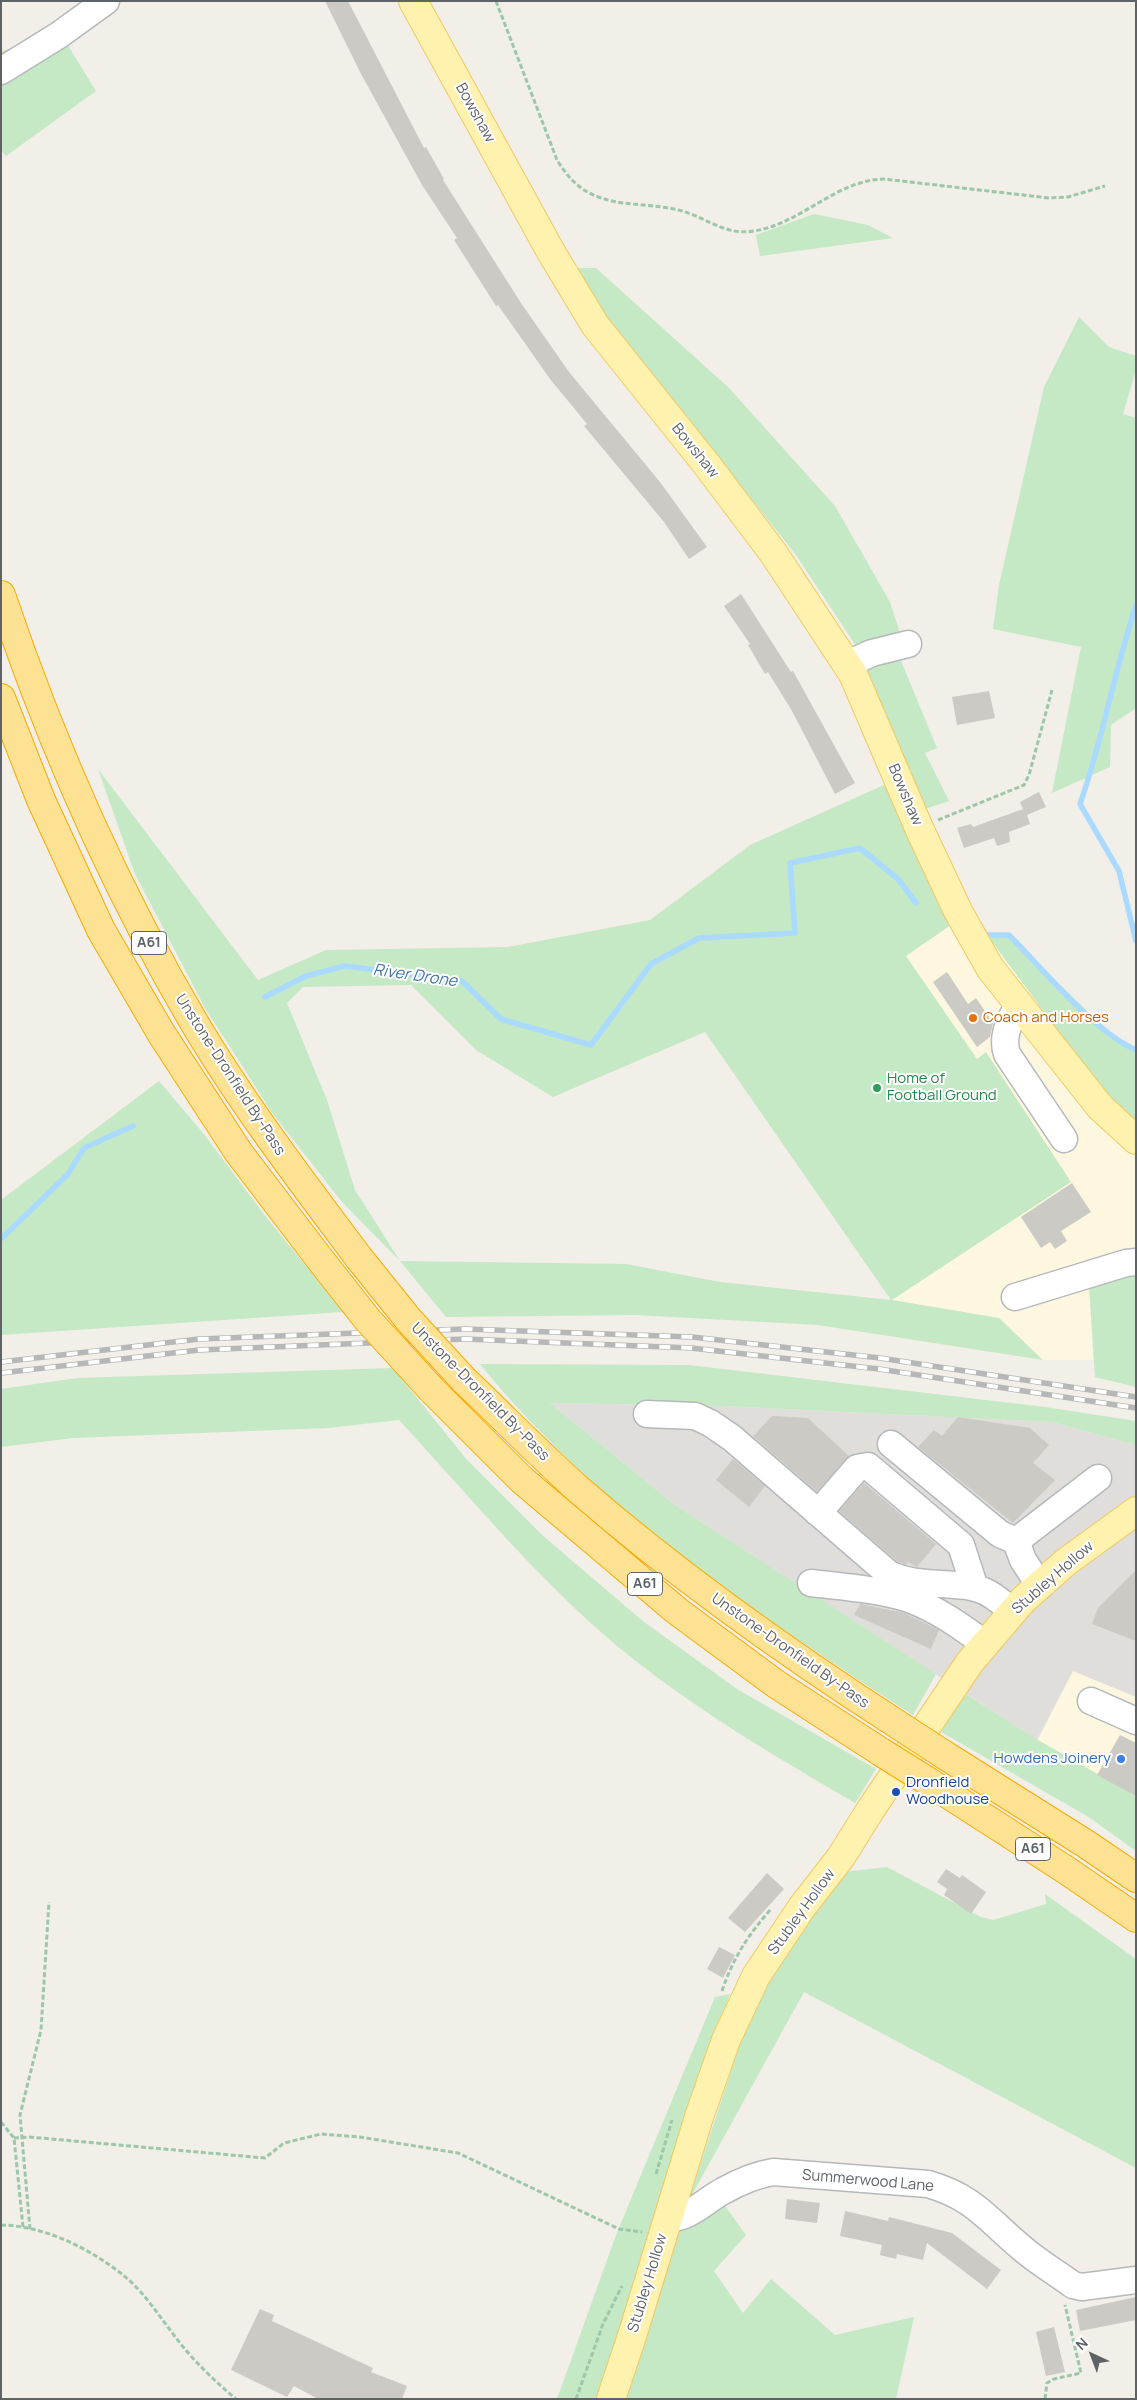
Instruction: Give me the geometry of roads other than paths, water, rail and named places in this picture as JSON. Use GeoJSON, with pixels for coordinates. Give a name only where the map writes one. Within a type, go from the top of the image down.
{"type":"FeatureCollection","features":[{"type":"Feature","properties":{"kind":"highway","name":"Unstone-Dronfield By-Pass"},"geometry":{"type":"LineString","coordinates":[[1,594],[29,678],[81,805],[142,931],[196,1026],[270,1140],[359,1258],[408,1319],[464,1380],[578,1489],[704,1592],[814,1671],[1086,1844],[1136,1878]]}},
{"type":"Feature","properties":{"kind":"highway","name":"Unstone-Dronfield By-Pass"},"geometry":{"type":"LineString","coordinates":[[1,698],[41,800],[101,930],[161,1034],[239,1154],[366,1319],[431,1389],[522,1480],[677,1611],[776,1684],[1066,1870],[1136,1918]]}},
{"type":"Feature","properties":{"kind":"main road","name":"Bowshaw"},"geometry":{"type":"LineString","coordinates":[[413,1],[550,252],[595,325],[707,465],[774,554],[847,664],[919,828],[958,911],[990,968],[1100,1107],[1136,1140]]}},
{"type":"Feature","properties":{"kind":"main road","name":"Stubley Hollow"},"geometry":{"type":"LineString","coordinates":[[611,2399],[699,2117],[726,2040],[756,1976],[802,1907],[841,1857],[927,1724],[970,1662],[1012,1612],[1066,1562],[1136,1511]]}},
{"type":"Feature","properties":{"kind":"street"},"geometry":{"type":"LineString","coordinates":[[1,71],[59,35],[106,1]]}},
{"type":"Feature","properties":{"kind":"street"},"geometry":{"type":"LineString","coordinates":[[847,664],[872,653],[908,644]]}},
{"type":"Feature","properties":{"kind":"street"},"geometry":{"type":"LineString","coordinates":[[1018,1005],[1007,1030],[1004,1045],[1007,1054],[1064,1140]]}},
{"type":"Feature","properties":{"kind":"street"},"geometry":{"type":"LineString","coordinates":[[1015,1297],[1126,1263],[1136,1262]]}},
{"type":"Feature","properties":{"kind":"street"},"geometry":{"type":"LineString","coordinates":[[647,1414],[695,1416],[710,1423],[732,1438],[888,1574],[903,1581],[975,1588],[988,1592],[1012,1612]]}},
{"type":"Feature","properties":{"kind":"street"},"geometry":{"type":"LineString","coordinates":[[891,1444],[1000,1534],[1016,1541],[1022,1560],[1040,1586]]}},
{"type":"Feature","properties":{"kind":"street"},"geometry":{"type":"LineString","coordinates":[[818,1513],[857,1468],[868,1466],[961,1545],[975,1588]]}},
{"type":"Feature","properties":{"kind":"street"},"geometry":{"type":"LineString","coordinates":[[1016,1541],[1098,1478]]}},
{"type":"Feature","properties":{"kind":"street"},"geometry":{"type":"LineString","coordinates":[[811,1583],[875,1590],[910,1600],[950,1618],[985,1644]]}},
{"type":"Feature","properties":{"kind":"street"},"geometry":{"type":"LineString","coordinates":[[1091,1701],[1136,1721]]}},
{"type":"Feature","properties":{"kind":"street","name":"Summerwood Lane"},"geometry":{"type":"LineString","coordinates":[[665,2228],[722,2191],[760,2174],[774,2172],[928,2184],[963,2196],[1023,2250],[1073,2285],[1082,2287],[1136,2280]]}},
{"type":"Feature","properties":{"kind":"waterway"},"geometry":{"type":"LineString","coordinates":[[1136,606],[1080,804],[1119,871],[1136,941]]}},
{"type":"Feature","properties":{"kind":"waterway","name":"River Drone"},"geometry":{"type":"LineString","coordinates":[[265,997],[306,976],[345,966],[462,981],[501,1019],[591,1045],[651,964],[699,938],[795,933],[790,863],[860,848],[898,879],[916,903]]}},
{"type":"Feature","properties":{"kind":"waterway","name":"River Drone"},"geometry":{"type":"LineString","coordinates":[[987,935],[1009,935],[1086,1014],[1119,1041],[1136,1050]]}},
{"type":"Feature","properties":{"kind":"waterway","name":"River Drone"},"geometry":{"type":"LineString","coordinates":[[1,1239],[68,1174],[84,1148],[133,1126]]}},
{"type":"Feature","properties":{"kind":"railway"},"geometry":{"type":"LineString","coordinates":[[1,1362],[199,1339],[465,1329],[692,1337],[880,1358],[1136,1397]]}},
{"type":"Feature","properties":{"kind":"railway"},"geometry":{"type":"LineString","coordinates":[[1,1373],[199,1350],[465,1339],[691,1348],[879,1369],[1136,1408]]}},
{"type":"Feature","properties":{"kind":"place","name":"Coach and Horses"},"geometry":{"type":"Point","coordinates":[973,1018]}},
{"type":"Feature","properties":{"kind":"place","name":"Home of Football Ground"},"geometry":{"type":"Point","coordinates":[877,1088]}},
{"type":"Feature","properties":{"kind":"place","name":"Howdens Joinery"},"geometry":{"type":"Point","coordinates":[1121,1759]}},
{"type":"Feature","properties":{"kind":"place","name":"Dronfield Woodhouse"},"geometry":{"type":"Point","coordinates":[896,1792]}}]}
